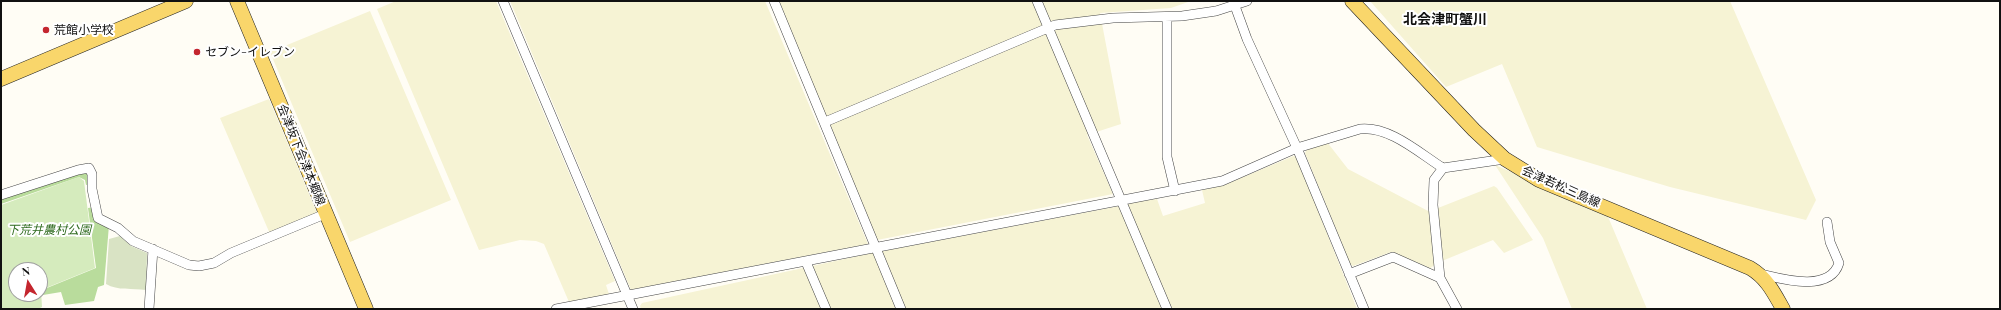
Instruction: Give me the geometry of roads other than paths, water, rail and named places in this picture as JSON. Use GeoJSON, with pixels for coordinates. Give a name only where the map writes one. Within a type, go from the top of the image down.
{"type":"FeatureCollection","features":[{"type":"Feature","properties":{"kind":"main road"},"geometry":{"type":"LineString","coordinates":[[1,79],[186,1]]}},
{"type":"Feature","properties":{"kind":"main road","name":"会津坂下会津本郷線"},"geometry":{"type":"LineString","coordinates":[[237,1],[366,309]]}},
{"type":"Feature","properties":{"kind":"main road","name":"会津若松三島線"},"geometry":{"type":"LineString","coordinates":[[1352,1],[1474,130],[1505,159],[1539,180],[1674,235],[1761,274]]}},
{"type":"Feature","properties":{"kind":"main road"},"geometry":{"type":"LineString","coordinates":[[1761,274],[1783,309]]}},
{"type":"Feature","properties":{"kind":"street"},"geometry":{"type":"LineString","coordinates":[[503,1],[633,309]]}},
{"type":"Feature","properties":{"kind":"street"},"geometry":{"type":"LineString","coordinates":[[774,1],[901,309]]}},
{"type":"Feature","properties":{"kind":"street"},"geometry":{"type":"LineString","coordinates":[[1037,1],[1167,309]]}},
{"type":"Feature","properties":{"kind":"street"},"geometry":{"type":"LineString","coordinates":[[825,122],[1048,28],[1113,18],[1167,18],[1216,11],[1247,1]]}},
{"type":"Feature","properties":{"kind":"street"},"geometry":{"type":"LineString","coordinates":[[1235,6],[1247,40],[1297,148],[1364,309]]}},
{"type":"Feature","properties":{"kind":"street"},"geometry":{"type":"LineString","coordinates":[[1167,18],[1167,151],[1174,191]]}},
{"type":"Feature","properties":{"kind":"street"},"geometry":{"type":"LineString","coordinates":[[556,309],[1222,181],[1297,148],[1339,134],[1370,128],[1381,131],[1402,142],[1443,168],[1505,159]]}},
{"type":"Feature","properties":{"kind":"street"},"geometry":{"type":"LineString","coordinates":[[1,195],[88,168],[92,174],[92,189],[98,218],[118,228],[133,241],[152,250],[189,264],[199,266],[214,263],[231,253],[325,214]]}},
{"type":"Feature","properties":{"kind":"street"},"geometry":{"type":"LineString","coordinates":[[1443,168],[1434,180],[1433,186],[1433,205],[1440,278],[1457,309]]}},
{"type":"Feature","properties":{"kind":"street"},"geometry":{"type":"LineString","coordinates":[[1761,274],[1803,283],[1818,280],[1834,272],[1839,263],[1830,242],[1827,222]]}},
{"type":"Feature","properties":{"kind":"street"},"geometry":{"type":"LineString","coordinates":[[148,309],[152,250]]}},
{"type":"Feature","properties":{"kind":"street"},"geometry":{"type":"LineString","coordinates":[[1349,274],[1393,257],[1440,278]]}},
{"type":"Feature","properties":{"kind":"street"},"geometry":{"type":"LineString","coordinates":[[806,262],[826,309]]}},
{"type":"Feature","properties":{"kind":"place","name":"荒館小学校"},"geometry":{"type":"Point","coordinates":[46,30]}},
{"type":"Feature","properties":{"kind":"place","name":"セブン-イレブン"},"geometry":{"type":"Point","coordinates":[197,52]}},
{"type":"Feature","properties":{"kind":"district","name":"北会津町蟹川"},"geometry":{"type":"Point","coordinates":[1445,20]}},
{"type":"Feature","properties":{"kind":"park label","name":"下荒井農村公園"},"geometry":{"type":"Point","coordinates":[49,230]}}]}
